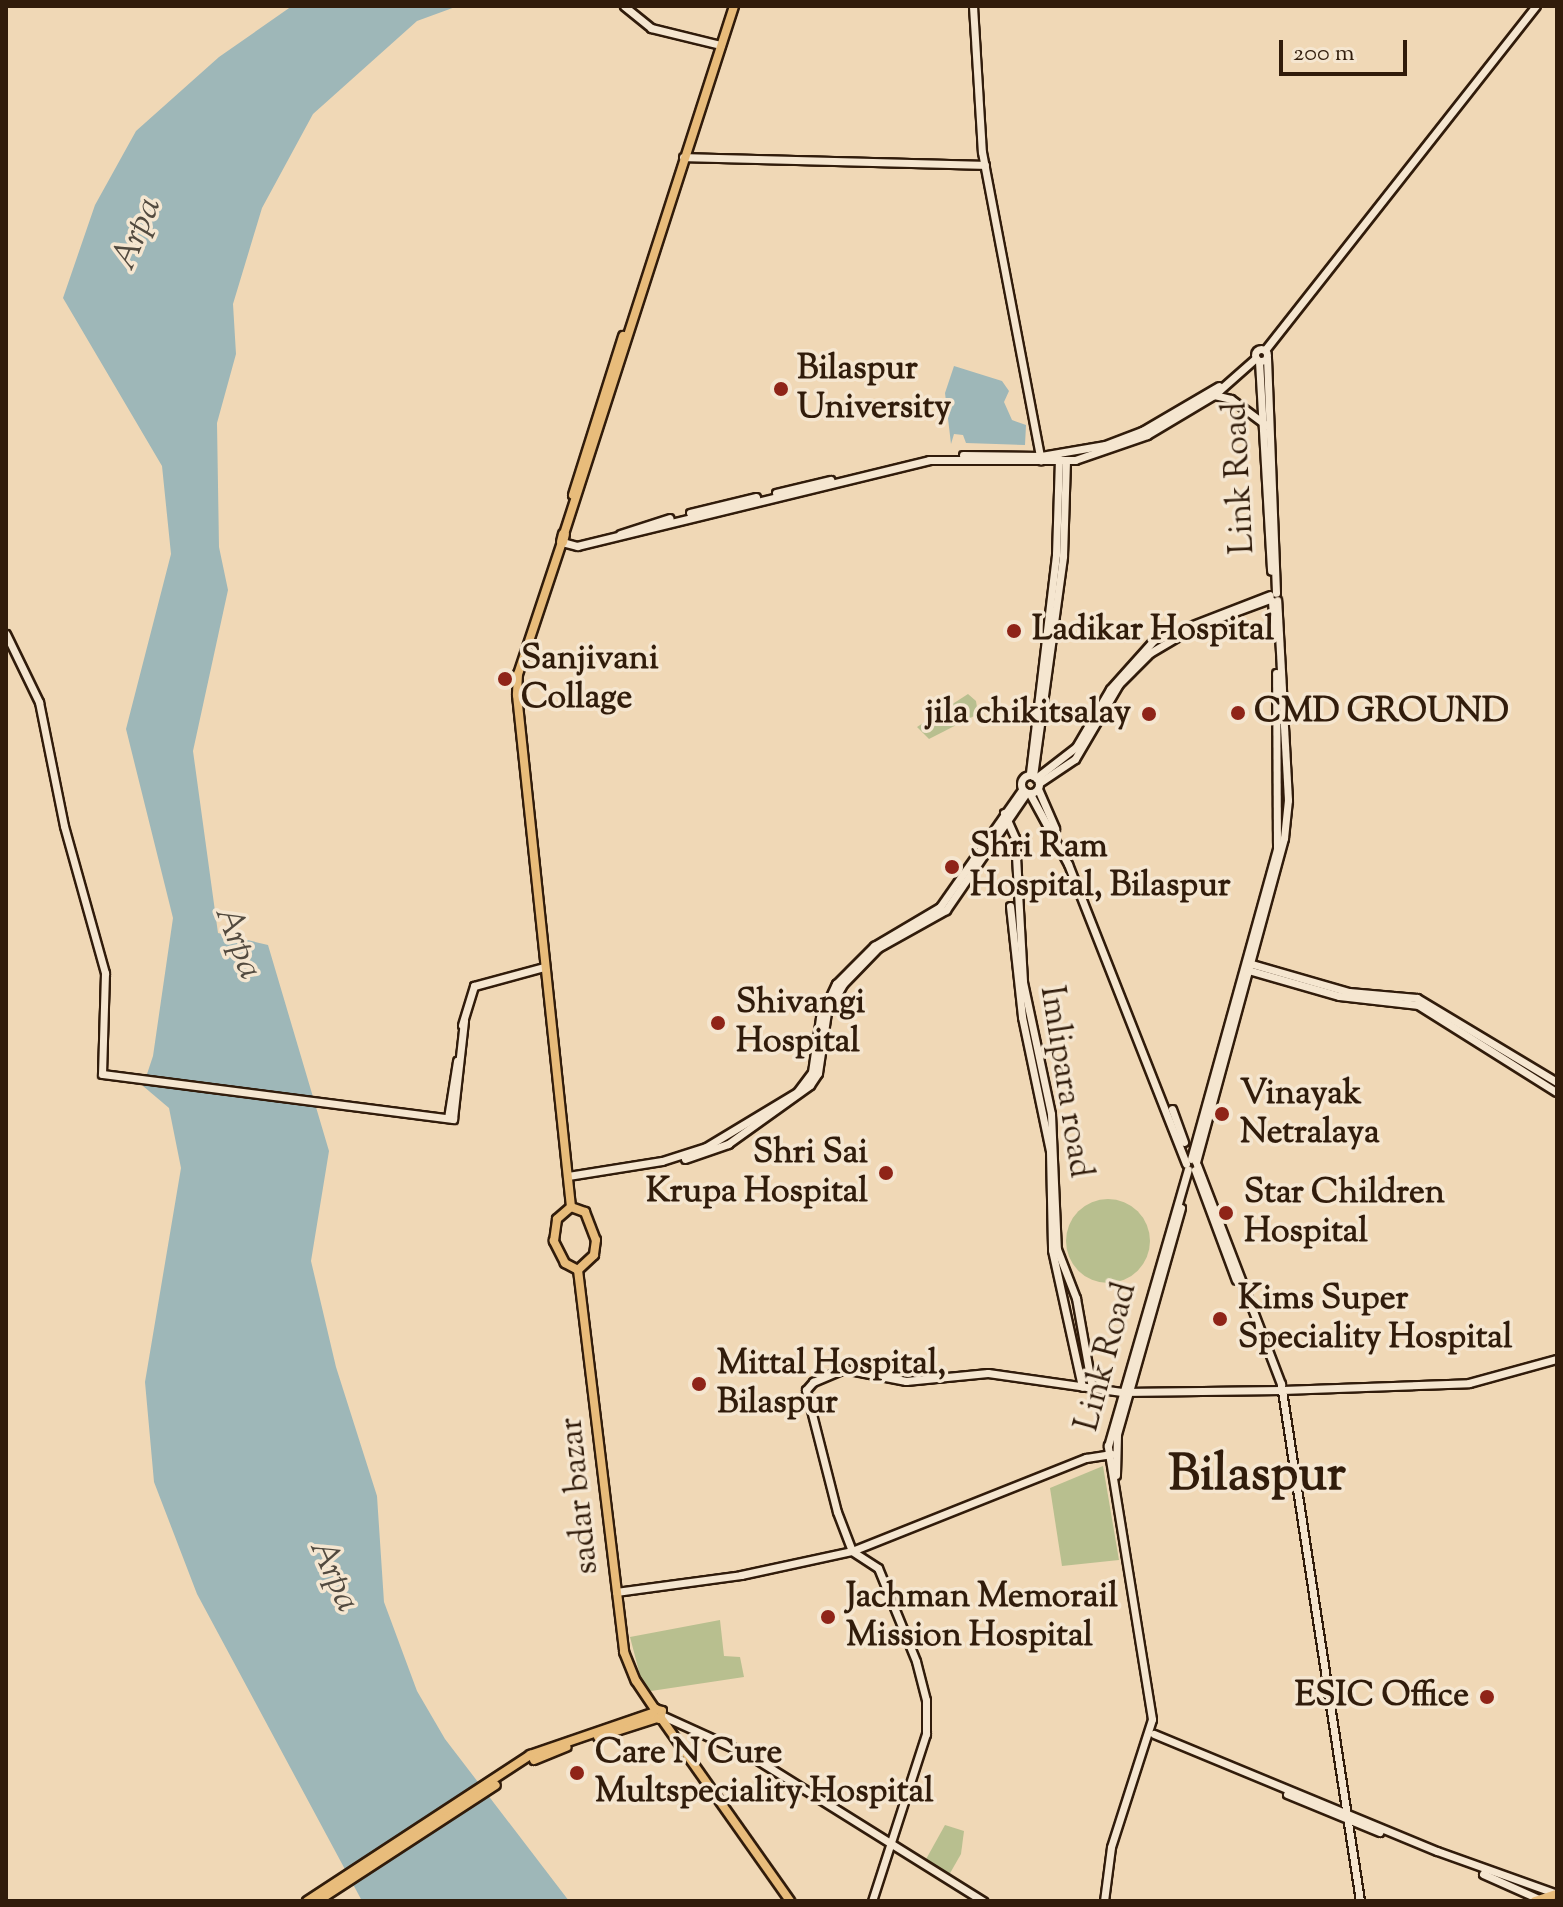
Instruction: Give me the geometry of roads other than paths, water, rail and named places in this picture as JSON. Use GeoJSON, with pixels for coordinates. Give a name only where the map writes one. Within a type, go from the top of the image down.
{"type":"FeatureCollection","features":[{"type":"Feature","properties":{"kind":"main road"},"geometry":{"type":"LineString","coordinates":[[571,1207],[544,967],[518,674],[731,6]]}},
{"type":"Feature","properties":{"kind":"main road"},"geometry":{"type":"LineString","coordinates":[[571,1207],[585,1212],[596,1240],[594,1255],[578,1270],[565,1263],[554,1241],[557,1219],[571,1207]]}},
{"type":"Feature","properties":{"kind":"main road","name":"sadar bazar"},"geometry":{"type":"LineString","coordinates":[[578,1270],[624,1652],[657,1715],[790,1901]]}},
{"type":"Feature","properties":{"kind":"main road"},"geometry":{"type":"LineString","coordinates":[[307,1901],[485,1792],[530,1755],[657,1715]]}},
{"type":"Feature","properties":{"kind":"main road"},"geometry":{"type":"LineString","coordinates":[[318,1901],[340,1883]]}},
{"type":"Feature","properties":{"kind":"main road"},"geometry":{"type":"LineString","coordinates":[[1537,1900],[1557,1894]]}},
{"type":"Feature","properties":{"kind":"street"},"geometry":{"type":"LineString","coordinates":[[624,6],[651,28],[719,45]]}},
{"type":"Feature","properties":{"kind":"street"},"geometry":{"type":"LineString","coordinates":[[973,6],[985,165],[1033,402],[1041,459]]}},
{"type":"Feature","properties":{"kind":"street"},"geometry":{"type":"LineString","coordinates":[[1063,458],[1131,435],[1221,386],[1262,357],[1536,6]]}},
{"type":"Feature","properties":{"kind":"street"},"geometry":{"type":"LineString","coordinates":[[684,157],[985,165]]}},
{"type":"Feature","properties":{"kind":"street"},"geometry":{"type":"LineString","coordinates":[[568,1176],[703,1155],[728,1144],[799,1096],[816,1070],[827,1012],[844,983],[878,948],[946,910],[1006,816],[1032,785],[1076,747],[1110,689],[1154,640],[1273,597],[1262,357]]}},
{"type":"Feature","properties":{"kind":"street","name":"Link Road"},"geometry":{"type":"LineString","coordinates":[[1146,1750],[1151,1703],[1111,1454],[1126,1391],[1249,966],[1279,835],[1273,597],[1262,357]]}},
{"type":"Feature","properties":{"kind":"street"},"geometry":{"type":"LineString","coordinates":[[563,538],[577,546],[923,457],[1063,458],[1147,435],[1214,395],[1221,386]]}},
{"type":"Feature","properties":{"kind":"street"},"geometry":{"type":"LineString","coordinates":[[1214,395],[1231,399],[1266,425]]}},
{"type":"Feature","properties":{"kind":"street"},"geometry":{"type":"LineString","coordinates":[[1063,458],[1032,785],[1192,1165],[1280,1390],[1358,1901]]}},
{"type":"Feature","properties":{"kind":"street"},"geometry":{"type":"LineString","coordinates":[[6,634],[39,702],[64,826],[105,973],[102,1074],[331,1104],[450,1113],[464,1021],[474,986],[544,967]]}},
{"type":"Feature","properties":{"kind":"street","name":"Imlipara road"},"geometry":{"type":"LineString","coordinates":[[1006,816],[1015,838],[1011,934],[1050,1151],[1052,1250],[1082,1387]]}},
{"type":"Feature","properties":{"kind":"street","name":"Imlipara road"},"geometry":{"type":"LineString","coordinates":[[1014,876],[1023,982],[1056,1151],[1057,1249],[1076,1298],[1092,1388]]}},
{"type":"Feature","properties":{"kind":"street"},"geometry":{"type":"LineString","coordinates":[[1249,966],[1349,992],[1417,998],[1557,1083],[1557,1093]]}},
{"type":"Feature","properties":{"kind":"street"},"geometry":{"type":"LineString","coordinates":[[1249,966],[1339,996],[1418,1005],[1557,1093]]}},
{"type":"Feature","properties":{"kind":"street"},"geometry":{"type":"LineString","coordinates":[[872,1901],[926,1734],[926,1700],[916,1661],[878,1568],[852,1551],[837,1512],[806,1390],[839,1369],[892,1381],[988,1373],[1126,1391],[1280,1390],[1469,1383],[1557,1359]]}},
{"type":"Feature","properties":{"kind":"street"},"geometry":{"type":"LineString","coordinates":[[616,1592],[741,1575],[852,1551],[1086,1458],[1111,1454]]}},
{"type":"Feature","properties":{"kind":"street","name":"Link Road"},"geometry":{"type":"LineString","coordinates":[[1104,1901],[1111,1847],[1153,1736],[1154,1696],[1111,1454]]}},
{"type":"Feature","properties":{"kind":"street"},"geometry":{"type":"LineString","coordinates":[[657,1715],[751,1756],[890,1840],[983,1901]]}},
{"type":"Feature","properties":{"kind":"street"},"geometry":{"type":"LineString","coordinates":[[1153,1736],[1537,1900]]}},
{"type":"Feature","properties":{"kind":"street"},"geometry":{"type":"LineString","coordinates":[[1346,1817],[1557,1894]]}},
{"type":"Feature","properties":{"kind":"water","name":"Arpa"},"geometry":{"type":"Polygon","coordinates":[[[292,6],[458,6],[417,21],[313,114],[262,208],[233,304],[236,354],[217,423],[219,547],[228,590],[193,751],[218,933],[268,945],[329,1151],[311,1261],[336,1367],[377,1496],[384,1602],[417,1691],[445,1739],[569,1901],[362,1901],[197,1594],[154,1482],[145,1382],[181,1168],[169,1108],[143,1086],[153,1056],[173,918],[126,729],[171,554],[162,466],[63,298],[95,205],[136,131],[219,57],[292,6]]]}},
{"type":"Feature","properties":{"kind":"water"},"geometry":{"type":"Polygon","coordinates":[[[954,366],[1002,381],[1009,391],[1004,402],[1012,420],[1026,425],[1025,445],[966,443],[963,435],[954,434],[951,444],[945,393],[954,366]]]}},
{"type":"Feature","properties":{"kind":"place","name":"Bilaspur University"},"geometry":{"type":"Point","coordinates":[781,389]}},
{"type":"Feature","properties":{"kind":"place","name":"Ladikar Hospital"},"geometry":{"type":"Point","coordinates":[1014,631]}},
{"type":"Feature","properties":{"kind":"place","name":"Sanjivani Collage"},"geometry":{"type":"Point","coordinates":[505,679]}},
{"type":"Feature","properties":{"kind":"place","name":"CMD GROUND"},"geometry":{"type":"Point","coordinates":[1238,713]}},
{"type":"Feature","properties":{"kind":"place","name":"jila chikitsalay"},"geometry":{"type":"Point","coordinates":[1149,714]}},
{"type":"Feature","properties":{"kind":"place","name":"Shri Ram Hospital, Bilaspur"},"geometry":{"type":"Point","coordinates":[952,867]}},
{"type":"Feature","properties":{"kind":"place","name":"Shivangi Hospital"},"geometry":{"type":"Point","coordinates":[718,1023]}},
{"type":"Feature","properties":{"kind":"place","name":"Vinayak Netralaya"},"geometry":{"type":"Point","coordinates":[1222,1114]}},
{"type":"Feature","properties":{"kind":"place","name":"Shri Sai Krupa Hospital"},"geometry":{"type":"Point","coordinates":[886,1173]}},
{"type":"Feature","properties":{"kind":"place","name":"Star Children Hospital"},"geometry":{"type":"Point","coordinates":[1226,1213]}},
{"type":"Feature","properties":{"kind":"place","name":"Kims Super Speciality Hospital"},"geometry":{"type":"Point","coordinates":[1220,1319]}},
{"type":"Feature","properties":{"kind":"place","name":"Mittal Hospital, Bilaspur"},"geometry":{"type":"Point","coordinates":[699,1384]}},
{"type":"Feature","properties":{"kind":"place","name":"Jachman Memorail Mission Hospital"},"geometry":{"type":"Point","coordinates":[828,1617]}},
{"type":"Feature","properties":{"kind":"place","name":"ESIC Office"},"geometry":{"type":"Point","coordinates":[1487,1697]}},
{"type":"Feature","properties":{"kind":"place","name":"Care N Cure Multspeciality Hospital"},"geometry":{"type":"Point","coordinates":[577,1773]}},
{"type":"Feature","properties":{"kind":"district","name":"Bilaspur"},"geometry":{"type":"Point","coordinates":[1257,1478]}}]}
